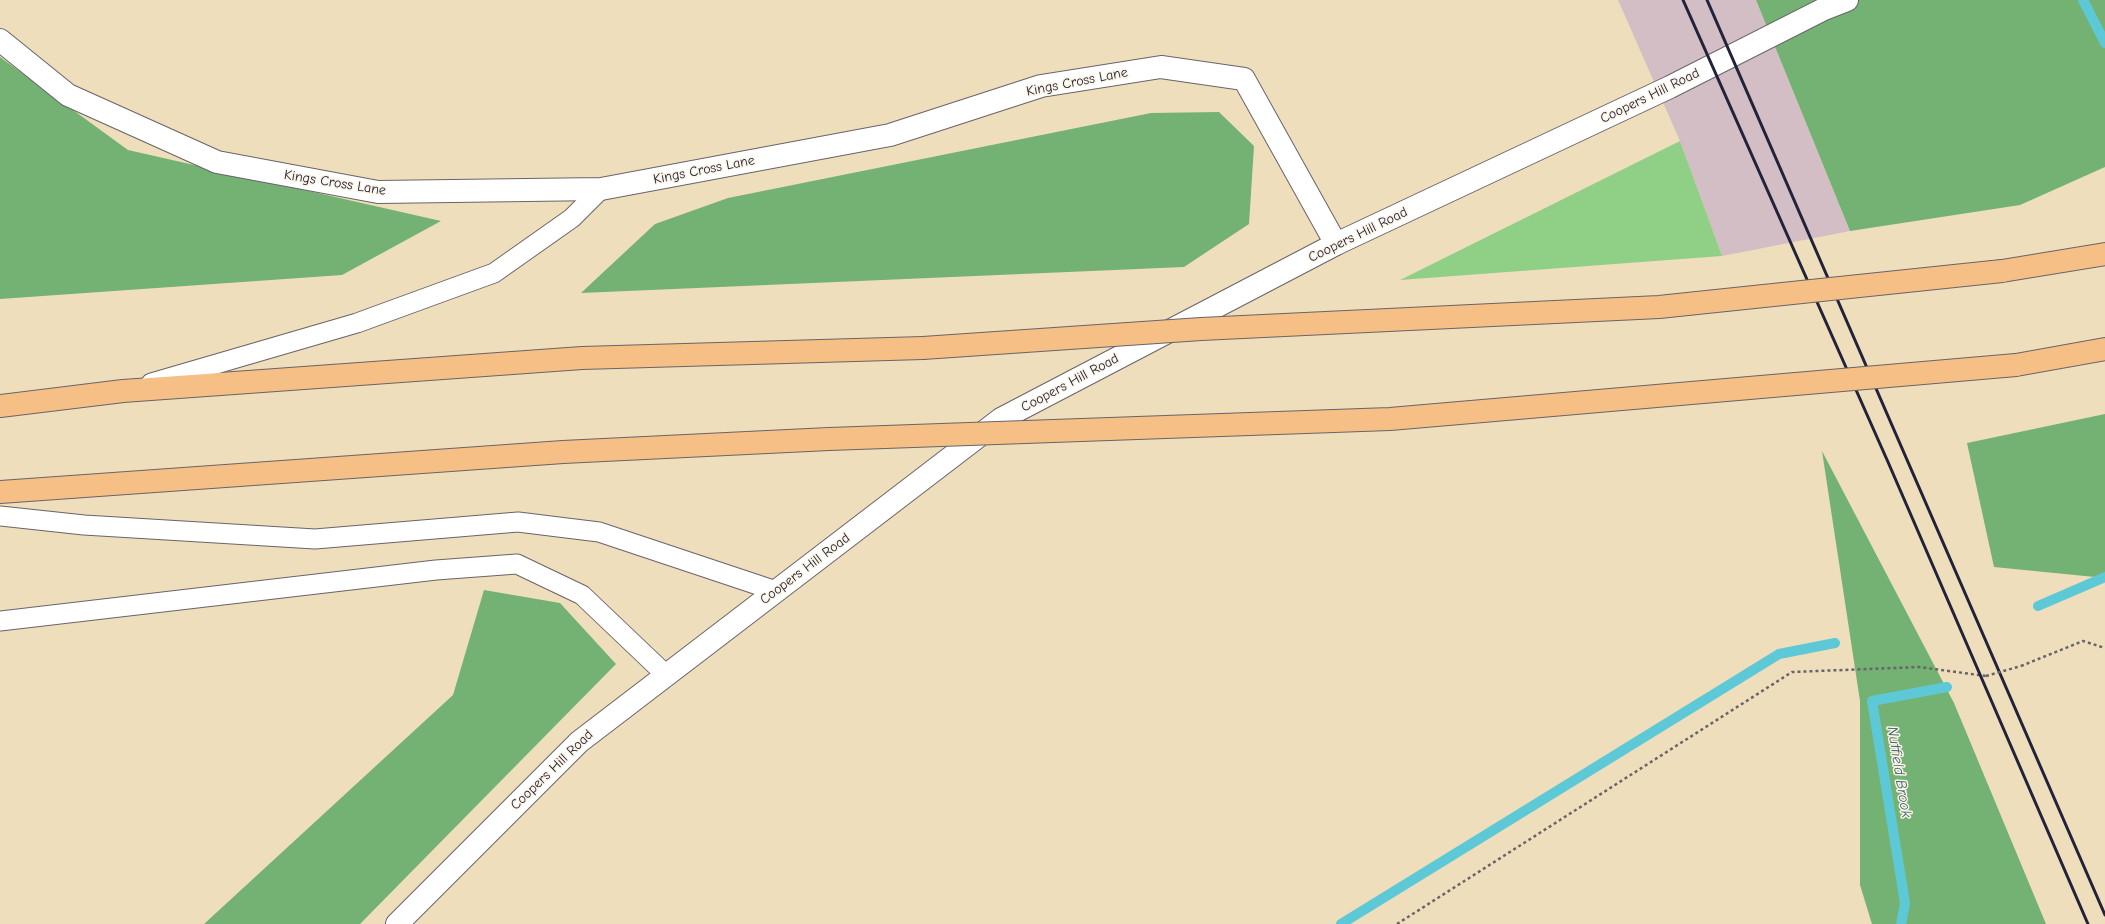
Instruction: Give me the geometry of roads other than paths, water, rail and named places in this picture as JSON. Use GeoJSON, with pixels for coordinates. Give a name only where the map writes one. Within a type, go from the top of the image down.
{"type":"FeatureCollection","features":[{"type":"Feature","properties":{"kind":"highway"},"geometry":{"type":"LineString","coordinates":[[0,406],[123,392],[582,358],[923,348],[1201,330],[1659,307],[2002,271],[2105,254]]}},
{"type":"Feature","properties":{"kind":"highway"},"geometry":{"type":"LineString","coordinates":[[0,492],[563,452],[829,439],[1390,419],[2016,365],[2105,349]]}},
{"type":"Feature","properties":{"kind":"street","name":"Coopers Hill Road"},"geometry":{"type":"LineString","coordinates":[[397,924],[579,742],[665,674],[1001,419],[1336,244],[1670,87],[1824,9],[1847,0]]}},
{"type":"Feature","properties":{"kind":"street","name":"Kings Cross Lane"},"geometry":{"type":"LineString","coordinates":[[0,40],[68,95],[217,162],[378,192],[601,189],[890,135],[1041,86],[1161,67],[1244,79],[1336,244]]}},
{"type":"Feature","properties":{"kind":"lane"},"geometry":{"type":"LineString","coordinates":[[123,392],[357,323],[494,273],[572,218],[601,189]]}},
{"type":"Feature","properties":{"kind":"lane"},"geometry":{"type":"LineString","coordinates":[[0,516],[84,525],[315,539],[518,522],[599,532],[776,591]]}},
{"type":"Feature","properties":{"kind":"lane"},"geometry":{"type":"LineString","coordinates":[[0,621],[436,570],[516,564],[582,595],[665,674]]}},
{"type":"Feature","properties":{"kind":"waterway"},"geometry":{"type":"LineString","coordinates":[[2083,0],[2105,43]]}},
{"type":"Feature","properties":{"kind":"waterway"},"geometry":{"type":"LineString","coordinates":[[2038,606],[2105,577]]}},
{"type":"Feature","properties":{"kind":"waterway"},"geometry":{"type":"LineString","coordinates":[[1341,924],[1779,654],[1835,643]]}},
{"type":"Feature","properties":{"kind":"waterway","name":"Nutfield Brook"},"geometry":{"type":"LineString","coordinates":[[1901,924],[1905,903],[1872,701],[1947,687]]}},
{"type":"Feature","properties":{"kind":"railway"},"geometry":{"type":"LineString","coordinates":[[1683,0],[1888,462],[2088,924]]}},
{"type":"Feature","properties":{"kind":"railway"},"geometry":{"type":"LineString","coordinates":[[1707,0],[2105,915]]}}]}
